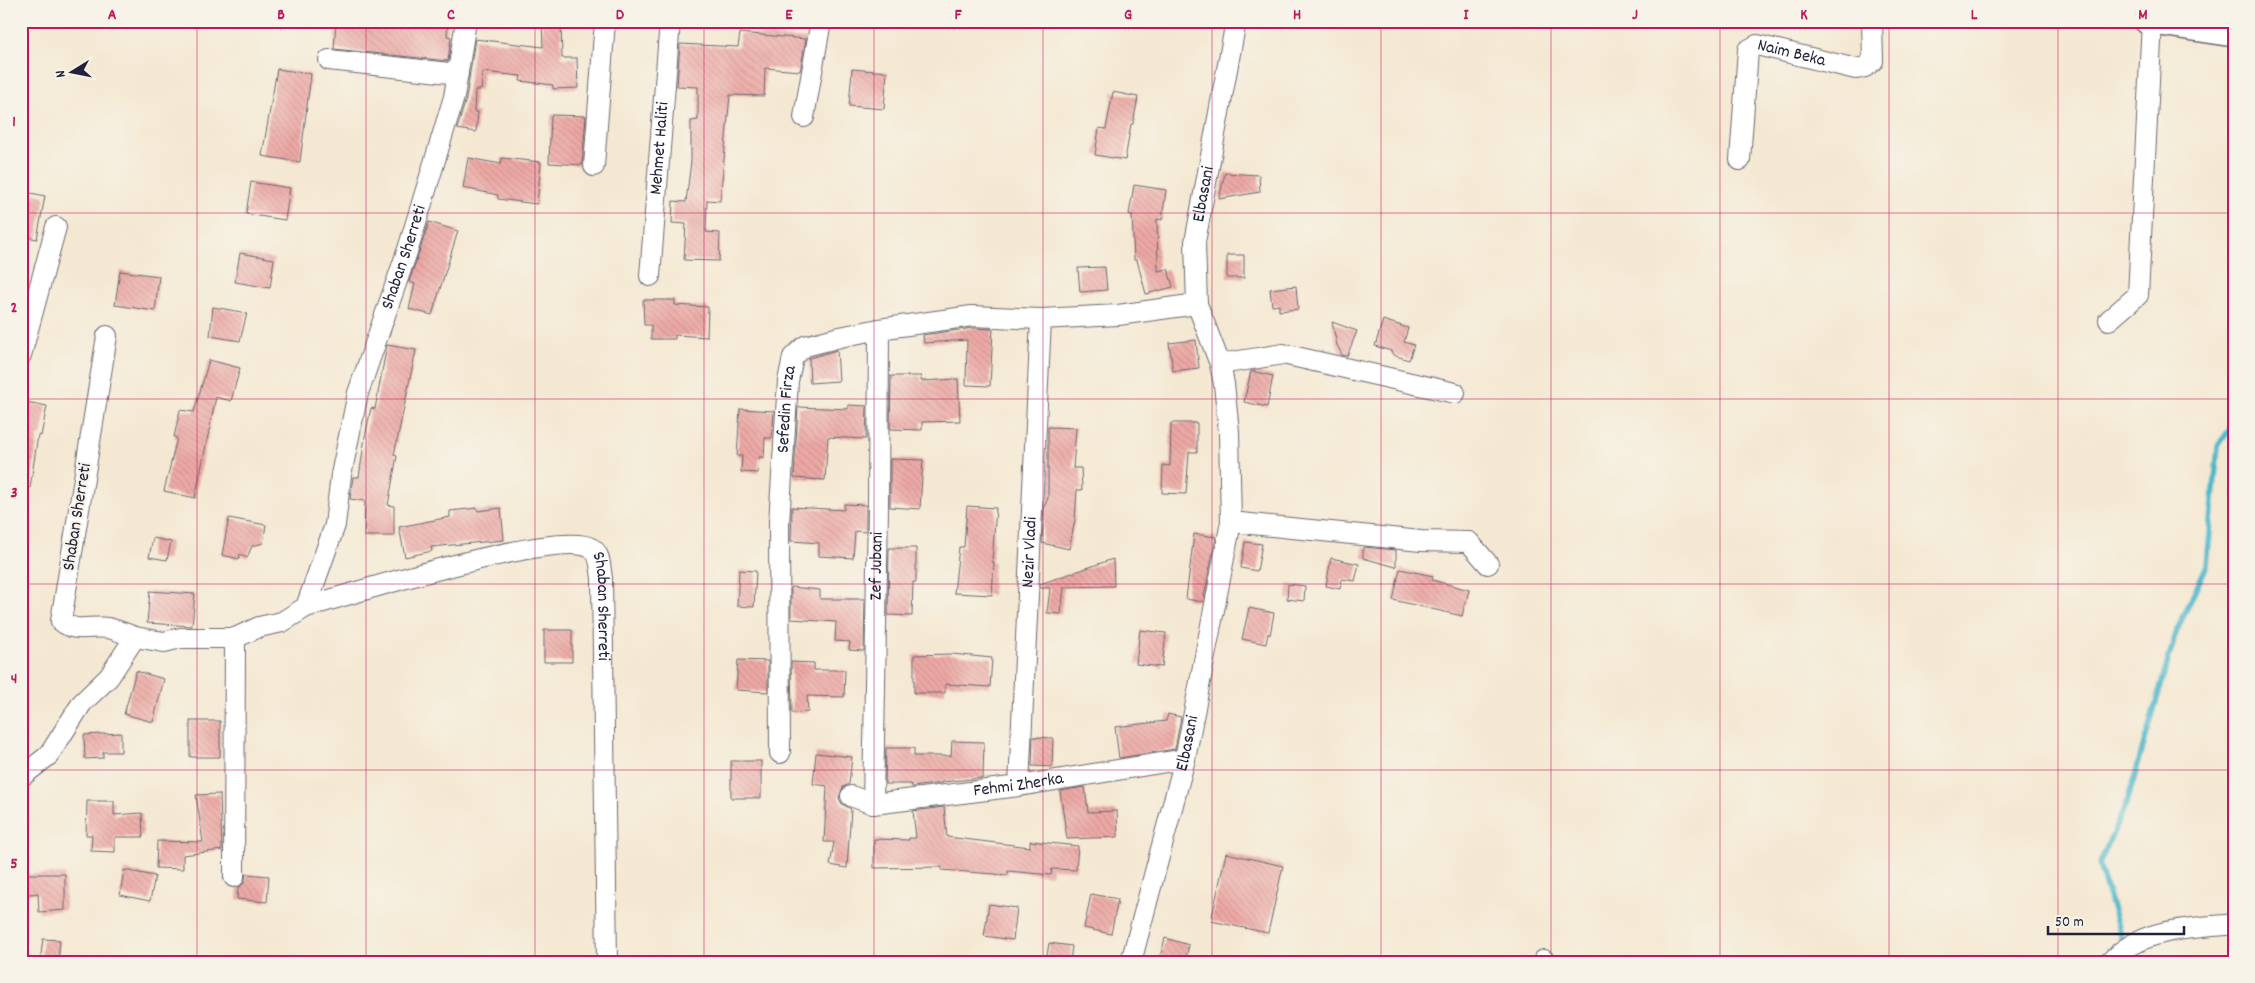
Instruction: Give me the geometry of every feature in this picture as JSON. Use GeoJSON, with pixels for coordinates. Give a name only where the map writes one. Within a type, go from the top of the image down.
{"type":"FeatureCollection","features":[{"type":"Feature","properties":{"kind":"street","name":"Shaban Sherreti"},"geometry":{"type":"LineString","coordinates":[[306,607],[334,525],[341,475],[358,393],[433,169],[458,74],[466,21]]}},
{"type":"Feature","properties":{"kind":"street"},"geometry":{"type":"LineString","coordinates":[[594,166],[605,21]]}},
{"type":"Feature","properties":{"kind":"street","name":"Mehmet Haliti"},"geometry":{"type":"LineString","coordinates":[[650,276],[670,21]]}},
{"type":"Feature","properties":{"kind":"street"},"geometry":{"type":"LineString","coordinates":[[804,117],[821,21]]}},
{"type":"Feature","properties":{"kind":"street","name":"Elbasani"},"geometry":{"type":"LineString","coordinates":[[1131,962],[1185,759],[1231,522],[1229,432],[1224,384],[1220,364],[1197,304],[1195,242],[1236,21]]}},
{"type":"Feature","properties":{"kind":"street","name":"Naim Beka"},"geometry":{"type":"LineString","coordinates":[[1740,160],[1748,50],[1757,45],[1856,69],[1865,67],[1873,61],[1872,21]]}},
{"type":"Feature","properties":{"kind":"street"},"geometry":{"type":"LineString","coordinates":[[2147,21],[2189,24],[2234,34]]}},
{"type":"Feature","properties":{"kind":"street"},"geometry":{"type":"LineString","coordinates":[[2108,320],[2138,295],[2152,22]]}},
{"type":"Feature","properties":{"kind":"street"},"geometry":{"type":"LineString","coordinates":[[329,60],[458,74]]}},
{"type":"Feature","properties":{"kind":"street"},"geometry":{"type":"LineString","coordinates":[[21,355],[56,227]]}},
{"type":"Feature","properties":{"kind":"street","name":"Sefedin Firza"},"geometry":{"type":"LineString","coordinates":[[780,753],[779,523],[788,381],[793,357],[805,346],[878,329],[972,316],[1041,319],[1118,315],[1197,304]]}},
{"type":"Feature","properties":{"kind":"street","name":"Nezir Vladi"},"geometry":{"type":"LineString","coordinates":[[1019,786],[1041,319]]}},
{"type":"Feature","properties":{"kind":"street","name":"Zef Jubani"},"geometry":{"type":"LineString","coordinates":[[873,804],[878,507],[878,329]]}},
{"type":"Feature","properties":{"kind":"street","name":"Shaban Sherreti"},"geometry":{"type":"LineString","coordinates":[[108,336],[61,620],[68,627],[79,629],[107,628],[136,637],[164,642],[181,638],[235,638],[259,627],[282,622],[306,607],[451,565],[529,550],[579,544],[592,548],[598,554],[602,578],[607,962]]}},
{"type":"Feature","properties":{"kind":"street"},"geometry":{"type":"LineString","coordinates":[[1220,364],[1283,354],[1455,393]]}},
{"type":"Feature","properties":{"kind":"street"},"geometry":{"type":"LineString","coordinates":[[1231,522],[1421,541],[1469,542],[1488,564]]}},
{"type":"Feature","properties":{"kind":"street"},"geometry":{"type":"LineString","coordinates":[[21,778],[50,754],[82,703],[108,677],[136,637]]}},
{"type":"Feature","properties":{"kind":"street"},"geometry":{"type":"LineString","coordinates":[[234,877],[235,638]]}},
{"type":"Feature","properties":{"kind":"street","name":"Fehmi Zherka"},"geometry":{"type":"LineString","coordinates":[[851,796],[873,804],[1019,786],[1185,759]]}},
{"type":"Feature","properties":{"kind":"street"},"geometry":{"type":"LineString","coordinates":[[2114,957],[2136,941],[2147,936],[2167,931],[2234,924]]}},
{"type":"Feature","properties":{"kind":"building"},"geometry":{"type":"Polygon","coordinates":[[[336,21],[448,21],[447,36],[451,37],[448,61],[334,49],[336,21]]]}},
{"type":"Feature","properties":{"kind":"building"},"geometry":{"type":"Polygon","coordinates":[[[542,22],[561,22],[562,58],[577,58],[578,88],[553,89],[553,85],[520,81],[521,76],[483,72],[481,90],[475,90],[474,112],[478,112],[476,132],[457,129],[466,99],[475,39],[543,47],[542,22]]]}},
{"type":"Feature","properties":{"kind":"building"},"geometry":{"type":"Polygon","coordinates":[[[740,33],[806,39],[800,71],[765,68],[764,96],[730,95],[720,201],[707,200],[706,232],[720,233],[719,261],[684,260],[686,224],[672,223],[673,201],[686,202],[691,161],[691,121],[698,120],[698,87],[677,86],[680,44],[738,47],[740,33]]]}},
{"type":"Feature","properties":{"kind":"building"},"geometry":{"type":"Polygon","coordinates":[[[277,69],[311,74],[300,162],[262,156],[277,69]]]}},
{"type":"Feature","properties":{"kind":"building"},"geometry":{"type":"Polygon","coordinates":[[[852,69],[887,72],[884,109],[849,106],[852,69]]]}},
{"type":"Feature","properties":{"kind":"building"},"geometry":{"type":"Polygon","coordinates":[[[1113,92],[1138,97],[1125,160],[1095,155],[1099,128],[1106,129],[1113,92]]]}},
{"type":"Feature","properties":{"kind":"building"},"geometry":{"type":"Polygon","coordinates":[[[551,115],[586,116],[582,165],[549,163],[551,115]]]}},
{"type":"Feature","properties":{"kind":"building"},"geometry":{"type":"Polygon","coordinates":[[[468,158],[501,164],[502,158],[541,162],[537,204],[498,199],[498,195],[463,188],[468,158]]]}},
{"type":"Feature","properties":{"kind":"building"},"geometry":{"type":"Polygon","coordinates":[[[1225,173],[1259,175],[1260,192],[1219,199],[1225,173]]]}},
{"type":"Feature","properties":{"kind":"building"},"geometry":{"type":"Polygon","coordinates":[[[251,182],[290,188],[285,220],[246,214],[251,182]]]}},
{"type":"Feature","properties":{"kind":"building"},"geometry":{"type":"Polygon","coordinates":[[[1134,185],[1166,190],[1162,220],[1157,219],[1158,271],[1168,269],[1173,287],[1146,294],[1137,260],[1134,260],[1132,215],[1129,214],[1134,185]]]}},
{"type":"Feature","properties":{"kind":"building"},"geometry":{"type":"Polygon","coordinates":[[[21,191],[45,196],[37,239],[21,236],[21,191]]]}},
{"type":"Feature","properties":{"kind":"building"},"geometry":{"type":"Polygon","coordinates":[[[429,222],[458,231],[432,315],[409,309],[415,284],[409,282],[429,222]]]}},
{"type":"Feature","properties":{"kind":"building"},"geometry":{"type":"Polygon","coordinates":[[[240,253],[274,259],[270,288],[235,282],[240,253]]]}},
{"type":"Feature","properties":{"kind":"building"},"geometry":{"type":"Polygon","coordinates":[[[1227,255],[1244,255],[1244,278],[1227,278],[1227,255]]]}},
{"type":"Feature","properties":{"kind":"building"},"geometry":{"type":"Polygon","coordinates":[[[1105,267],[1107,290],[1080,292],[1078,268],[1105,267]]]}},
{"type":"Feature","properties":{"kind":"building"},"geometry":{"type":"Polygon","coordinates":[[[120,271],[159,276],[155,311],[115,305],[120,271]]]}},
{"type":"Feature","properties":{"kind":"building"},"geometry":{"type":"Polygon","coordinates":[[[1296,286],[1298,309],[1279,311],[1279,305],[1272,306],[1270,289],[1296,286]]]}},
{"type":"Feature","properties":{"kind":"building"},"geometry":{"type":"Polygon","coordinates":[[[643,300],[675,300],[675,305],[708,307],[707,337],[675,335],[675,339],[651,339],[651,325],[644,325],[643,300]]]}},
{"type":"Feature","properties":{"kind":"building"},"geometry":{"type":"Polygon","coordinates":[[[213,307],[247,313],[240,341],[210,336],[213,307]]]}},
{"type":"Feature","properties":{"kind":"building"},"geometry":{"type":"Polygon","coordinates":[[[1383,320],[1408,328],[1404,342],[1414,345],[1409,360],[1375,346],[1383,320]]]}},
{"type":"Feature","properties":{"kind":"building"},"geometry":{"type":"Polygon","coordinates":[[[1332,322],[1357,331],[1347,356],[1342,355],[1337,345],[1332,322]]]}},
{"type":"Feature","properties":{"kind":"building"},"geometry":{"type":"Polygon","coordinates":[[[973,328],[993,329],[990,386],[966,385],[967,340],[924,343],[923,335],[973,328]]]}},
{"type":"Feature","properties":{"kind":"building"},"geometry":{"type":"Polygon","coordinates":[[[1196,340],[1199,368],[1173,371],[1169,343],[1196,340]]]}},
{"type":"Feature","properties":{"kind":"building"},"geometry":{"type":"Polygon","coordinates":[[[387,345],[416,350],[394,455],[397,456],[388,505],[394,506],[394,536],[364,536],[365,501],[350,499],[353,477],[359,477],[371,408],[375,409],[387,345]]]}},
{"type":"Feature","properties":{"kind":"building"},"geometry":{"type":"Polygon","coordinates":[[[837,350],[839,381],[810,383],[809,358],[837,350]]]}},
{"type":"Feature","properties":{"kind":"building"},"geometry":{"type":"Polygon","coordinates":[[[209,360],[240,368],[231,401],[216,397],[195,498],[164,491],[177,438],[174,437],[180,410],[194,412],[209,360]]]}},
{"type":"Feature","properties":{"kind":"building"},"geometry":{"type":"Polygon","coordinates":[[[1251,371],[1273,376],[1267,407],[1244,402],[1251,371]]]}},
{"type":"Feature","properties":{"kind":"building"},"geometry":{"type":"Polygon","coordinates":[[[891,376],[921,376],[921,381],[958,379],[960,421],[922,422],[922,430],[890,429],[891,376]]]}},
{"type":"Feature","properties":{"kind":"building"},"geometry":{"type":"Polygon","coordinates":[[[21,401],[47,406],[41,436],[38,435],[30,488],[21,487],[21,401]]]}},
{"type":"Feature","properties":{"kind":"building"},"geometry":{"type":"Polygon","coordinates":[[[848,405],[867,406],[866,439],[828,437],[825,480],[794,478],[798,407],[848,409],[848,405]]]}},
{"type":"Feature","properties":{"kind":"building"},"geometry":{"type":"Polygon","coordinates":[[[740,409],[774,411],[772,438],[765,438],[764,457],[759,457],[758,473],[741,472],[742,456],[737,456],[740,409]]]}},
{"type":"Feature","properties":{"kind":"building"},"geometry":{"type":"Polygon","coordinates":[[[1171,423],[1197,423],[1197,452],[1189,452],[1186,494],[1162,493],[1163,465],[1170,466],[1171,423]]]}},
{"type":"Feature","properties":{"kind":"building"},"geometry":{"type":"Polygon","coordinates":[[[1048,427],[1076,428],[1073,468],[1081,468],[1082,490],[1077,490],[1075,520],[1069,549],[1042,543],[1044,507],[1048,498],[1048,427]]]}},
{"type":"Feature","properties":{"kind":"building"},"geometry":{"type":"Polygon","coordinates":[[[890,459],[923,460],[920,509],[890,507],[890,459]]]}},
{"type":"Feature","properties":{"kind":"building"},"geometry":{"type":"Polygon","coordinates":[[[844,504],[866,505],[866,532],[855,531],[853,558],[819,556],[819,543],[791,541],[792,507],[844,510],[844,504]]]}},
{"type":"Feature","properties":{"kind":"building"},"geometry":{"type":"Polygon","coordinates":[[[967,506],[996,508],[992,562],[994,562],[992,595],[954,593],[959,547],[964,547],[967,506]]]}},
{"type":"Feature","properties":{"kind":"building"},"geometry":{"type":"Polygon","coordinates":[[[477,508],[478,511],[501,508],[504,540],[431,547],[432,551],[405,557],[399,527],[450,517],[450,511],[477,508]]]}},
{"type":"Feature","properties":{"kind":"building"},"geometry":{"type":"Polygon","coordinates":[[[229,518],[266,525],[263,543],[252,546],[247,558],[240,554],[239,559],[222,555],[229,518]]]}},
{"type":"Feature","properties":{"kind":"building"},"geometry":{"type":"Polygon","coordinates":[[[1194,534],[1216,537],[1203,602],[1186,599],[1194,534]]]}},
{"type":"Feature","properties":{"kind":"building"},"geometry":{"type":"Polygon","coordinates":[[[153,538],[171,542],[167,560],[149,557],[153,538]]]}},
{"type":"Feature","properties":{"kind":"building"},"geometry":{"type":"Polygon","coordinates":[[[1245,542],[1262,544],[1257,571],[1241,568],[1245,542]]]}},
{"type":"Feature","properties":{"kind":"building"},"geometry":{"type":"Polygon","coordinates":[[[1363,547],[1396,550],[1396,567],[1363,558],[1363,547]]]}},
{"type":"Feature","properties":{"kind":"building"},"geometry":{"type":"Polygon","coordinates":[[[889,548],[916,548],[916,582],[913,582],[912,616],[888,615],[889,548]]]}},
{"type":"Feature","properties":{"kind":"building"},"geometry":{"type":"Polygon","coordinates":[[[1331,558],[1359,564],[1355,581],[1342,579],[1340,589],[1326,586],[1331,558]]]}},
{"type":"Feature","properties":{"kind":"building"},"geometry":{"type":"Polygon","coordinates":[[[1113,559],[1114,586],[1064,587],[1061,614],[1047,613],[1050,588],[1040,588],[1040,584],[1113,559]]]}},
{"type":"Feature","properties":{"kind":"building"},"geometry":{"type":"Polygon","coordinates":[[[1400,569],[1433,576],[1432,580],[1469,590],[1462,616],[1393,600],[1400,569]]]}},
{"type":"Feature","properties":{"kind":"building"},"geometry":{"type":"Polygon","coordinates":[[[739,570],[756,571],[754,607],[737,606],[739,570]]]}},
{"type":"Feature","properties":{"kind":"building"},"geometry":{"type":"Polygon","coordinates":[[[1288,584],[1305,586],[1304,601],[1287,599],[1288,584]]]}},
{"type":"Feature","properties":{"kind":"building"},"geometry":{"type":"Polygon","coordinates":[[[791,587],[820,590],[820,599],[865,599],[864,651],[849,650],[850,642],[835,641],[836,622],[791,619],[791,587]]]}},
{"type":"Feature","properties":{"kind":"building"},"geometry":{"type":"Polygon","coordinates":[[[150,591],[195,594],[192,626],[147,623],[150,591]]]}},
{"type":"Feature","properties":{"kind":"building"},"geometry":{"type":"Polygon","coordinates":[[[1249,608],[1274,613],[1270,635],[1268,633],[1266,644],[1242,639],[1249,608]]]}},
{"type":"Feature","properties":{"kind":"building"},"geometry":{"type":"Polygon","coordinates":[[[544,630],[572,630],[572,662],[544,662],[544,630]]]}},
{"type":"Feature","properties":{"kind":"building"},"geometry":{"type":"Polygon","coordinates":[[[1140,630],[1166,633],[1162,667],[1136,664],[1140,630]]]}},
{"type":"Feature","properties":{"kind":"building"},"geometry":{"type":"Polygon","coordinates":[[[952,654],[992,658],[990,687],[945,684],[945,693],[914,693],[914,655],[952,654]]]}},
{"type":"Feature","properties":{"kind":"building"},"geometry":{"type":"Polygon","coordinates":[[[738,660],[768,661],[768,692],[736,690],[738,660]]]}},
{"type":"Feature","properties":{"kind":"building"},"geometry":{"type":"Polygon","coordinates":[[[791,662],[814,663],[814,670],[845,670],[844,697],[807,696],[808,712],[792,713],[791,662]]]}},
{"type":"Feature","properties":{"kind":"building"},"geometry":{"type":"Polygon","coordinates":[[[136,671],[164,679],[153,722],[124,714],[136,671]]]}},
{"type":"Feature","properties":{"kind":"building"},"geometry":{"type":"Polygon","coordinates":[[[1168,714],[1181,717],[1175,749],[1119,758],[1115,727],[1166,721],[1168,714]]]}},
{"type":"Feature","properties":{"kind":"building"},"geometry":{"type":"Polygon","coordinates":[[[190,721],[220,721],[220,757],[190,757],[190,721]]]}},
{"type":"Feature","properties":{"kind":"building"},"geometry":{"type":"Polygon","coordinates":[[[121,733],[121,752],[103,752],[103,758],[85,759],[84,735],[121,733]]]}},
{"type":"Feature","properties":{"kind":"building"},"geometry":{"type":"Polygon","coordinates":[[[1033,737],[1053,738],[1052,767],[1032,766],[1033,737]]]}},
{"type":"Feature","properties":{"kind":"building"},"geometry":{"type":"Polygon","coordinates":[[[952,741],[984,742],[983,778],[912,787],[911,784],[885,784],[886,748],[914,748],[914,756],[951,756],[952,741]]]}},
{"type":"Feature","properties":{"kind":"building"},"geometry":{"type":"Polygon","coordinates":[[[816,753],[852,757],[849,784],[843,787],[839,798],[842,804],[851,809],[847,868],[830,865],[834,842],[824,842],[827,786],[813,784],[816,753]]]}},
{"type":"Feature","properties":{"kind":"building"},"geometry":{"type":"Polygon","coordinates":[[[731,761],[761,761],[761,798],[731,798],[731,761]]]}},
{"type":"Feature","properties":{"kind":"building"},"geometry":{"type":"Polygon","coordinates":[[[1085,787],[1088,812],[1117,811],[1118,837],[1067,839],[1060,791],[1085,787]]]}},
{"type":"Feature","properties":{"kind":"building"},"geometry":{"type":"Polygon","coordinates":[[[220,794],[222,850],[183,855],[183,869],[156,868],[157,841],[203,842],[196,795],[220,794]]]}},
{"type":"Feature","properties":{"kind":"building"},"geometry":{"type":"Polygon","coordinates":[[[87,801],[114,801],[114,815],[142,813],[143,837],[115,837],[115,852],[91,851],[92,835],[86,835],[87,801]]]}},
{"type":"Feature","properties":{"kind":"building"},"geometry":{"type":"Polygon","coordinates":[[[944,807],[947,837],[1030,847],[1030,841],[1078,846],[1076,870],[1052,869],[1051,875],[1008,871],[1008,875],[941,870],[942,867],[874,868],[874,839],[909,840],[909,838],[916,838],[913,811],[944,807]]]}},
{"type":"Feature","properties":{"kind":"building"},"geometry":{"type":"Polygon","coordinates":[[[1226,853],[1283,866],[1268,933],[1211,921],[1226,853]]]}},
{"type":"Feature","properties":{"kind":"building"},"geometry":{"type":"Polygon","coordinates":[[[124,870],[155,876],[150,901],[120,895],[124,870]]]}},
{"type":"Feature","properties":{"kind":"building"},"geometry":{"type":"Polygon","coordinates":[[[21,874],[65,874],[65,910],[39,912],[38,893],[21,895],[21,874]]]}},
{"type":"Feature","properties":{"kind":"building"},"geometry":{"type":"Polygon","coordinates":[[[246,874],[269,876],[267,902],[237,899],[238,888],[244,883],[246,874]]]}},
{"type":"Feature","properties":{"kind":"building"},"geometry":{"type":"Polygon","coordinates":[[[1091,894],[1118,899],[1111,934],[1084,928],[1091,894]]]}},
{"type":"Feature","properties":{"kind":"building"},"geometry":{"type":"Polygon","coordinates":[[[989,904],[1017,908],[1013,940],[984,936],[989,904]]]}},
{"type":"Feature","properties":{"kind":"building"},"geometry":{"type":"Polygon","coordinates":[[[1165,938],[1189,945],[1185,962],[1159,962],[1165,938]]]}},
{"type":"Feature","properties":{"kind":"building"},"geometry":{"type":"Polygon","coordinates":[[[43,939],[60,940],[58,962],[40,962],[43,939]]]}},
{"type":"Feature","properties":{"kind":"building"},"geometry":{"type":"Polygon","coordinates":[[[1049,943],[1072,946],[1070,962],[1046,962],[1049,943]]]}},
{"type":"Feature","properties":{"kind":"waterway"},"geometry":{"type":"LineString","coordinates":[[2129,962],[2099,865],[2128,799],[2177,630],[2207,565],[2218,446],[2234,423]]}}]}
